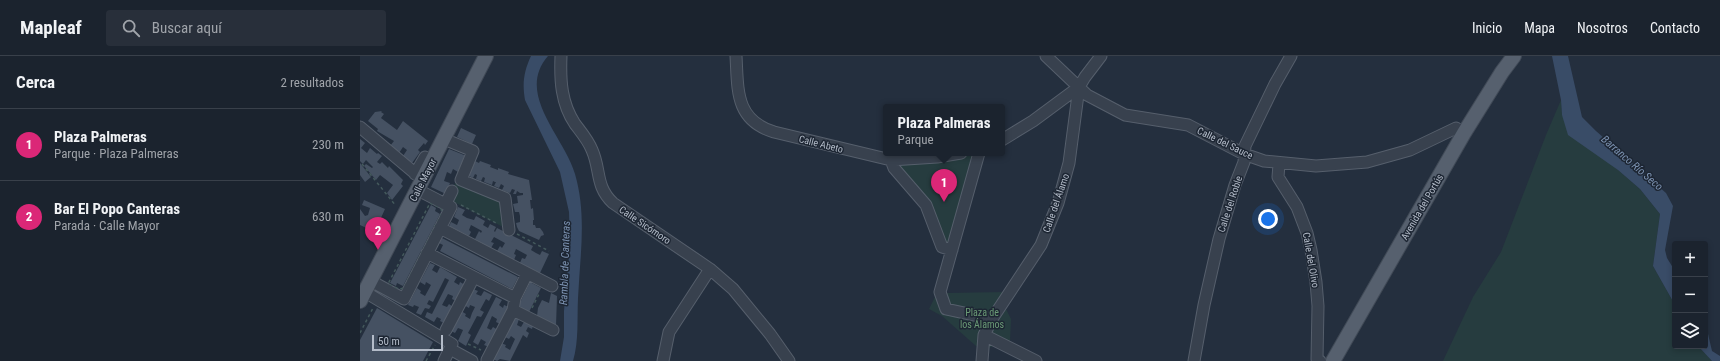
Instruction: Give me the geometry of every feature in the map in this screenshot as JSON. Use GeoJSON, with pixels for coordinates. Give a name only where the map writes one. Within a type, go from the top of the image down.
{"type":"FeatureCollection","features":[{"type":"Feature","properties":{"kind":"main road","name":"Avenida del Portús"},"geometry":{"type":"LineString","coordinates":[[1333,361],[1464,133],[1502,72],[1514,56]]}},
{"type":"Feature","properties":{"kind":"main road","name":"Calle Mayor"},"geometry":{"type":"LineString","coordinates":[[365,291],[419,182],[444,138],[486,57]]}},
{"type":"Feature","properties":{"kind":"street","name":"Calle Sicómoro"},"geometry":{"type":"LineString","coordinates":[[561,56],[560,80],[566,107],[575,124],[592,149],[600,182],[607,197],[613,203],[710,269],[733,289],[770,334],[789,361]]}},
{"type":"Feature","properties":{"kind":"street","name":"Calle Abeto"},"geometry":{"type":"LineString","coordinates":[[736,56],[739,97],[745,111],[756,124],[774,132],[891,160],[943,156]]}},
{"type":"Feature","properties":{"kind":"street","name":"Calle del Sauce"},"geometry":{"type":"LineString","coordinates":[[1046,56],[1087,95],[1125,116],[1188,125],[1244,154],[1264,161],[1279,164],[1322,166],[1367,162],[1410,150],[1456,128],[1464,133]]}},
{"type":"Feature","properties":{"kind":"street","name":"Calle del Álamo"},"geometry":{"type":"LineString","coordinates":[[984,335],[992,319],[1041,245],[1058,204],[1069,164],[1079,87],[1084,77],[1101,56]]}},
{"type":"Feature","properties":{"kind":"street","name":"Calle del Roble"},"geometry":{"type":"LineString","coordinates":[[1194,361],[1204,305],[1219,239],[1235,185],[1244,162],[1245,146],[1275,84],[1291,56]]}},
{"type":"Feature","properties":{"kind":"street"},"geometry":{"type":"LineString","coordinates":[[1005,138],[1033,121],[1079,87]]}},
{"type":"Feature","properties":{"kind":"street"},"geometry":{"type":"LineString","coordinates":[[360,126],[419,182],[450,207],[404,299],[365,291]]}},
{"type":"Feature","properties":{"kind":"street"},"geometry":{"type":"LineString","coordinates":[[444,138],[473,151],[461,180],[505,198],[509,230]]}},
{"type":"Feature","properties":{"kind":"street"},"geometry":{"type":"LineString","coordinates":[[978,156],[940,292],[946,309],[992,319]]}},
{"type":"Feature","properties":{"kind":"street"},"geometry":{"type":"LineString","coordinates":[[419,182],[425,157]]}},
{"type":"Feature","properties":{"kind":"street"},"geometry":{"type":"LineString","coordinates":[[891,160],[894,168],[926,205],[942,247],[952,250]]}},
{"type":"Feature","properties":{"kind":"street","name":"Calle del Olivo"},"geometry":{"type":"LineString","coordinates":[[1279,164],[1278,177],[1297,207],[1311,250],[1318,306],[1317,359],[1320,361]]}},
{"type":"Feature","properties":{"kind":"street"},"geometry":{"type":"LineString","coordinates":[[440,228],[547,286]]}},
{"type":"Feature","properties":{"kind":"street"},"geometry":{"type":"LineString","coordinates":[[427,253],[515,298]]}},
{"type":"Feature","properties":{"kind":"street"},"geometry":{"type":"LineString","coordinates":[[663,361],[669,332],[710,269]]}},
{"type":"Feature","properties":{"kind":"street"},"geometry":{"type":"LineString","coordinates":[[487,357],[513,310],[515,298],[527,274]]}},
{"type":"Feature","properties":{"kind":"street"},"geometry":{"type":"LineString","coordinates":[[446,330],[474,277]]}},
{"type":"Feature","properties":{"kind":"street"},"geometry":{"type":"LineString","coordinates":[[365,291],[472,361]]}},
{"type":"Feature","properties":{"kind":"street"},"geometry":{"type":"LineString","coordinates":[[513,310],[553,330]]}},
{"type":"Feature","properties":{"kind":"street"},"geometry":{"type":"LineString","coordinates":[[982,361],[984,335],[1036,361]]}},
{"type":"Feature","properties":{"kind":"street"},"geometry":{"type":"LineString","coordinates":[[444,361],[451,347]]}},
{"type":"Feature","properties":{"kind":"path"},"geometry":{"type":"LineString","coordinates":[[362,164],[395,205],[401,209]]}},
{"type":"Feature","properties":{"kind":"path"},"geometry":{"type":"LineString","coordinates":[[450,195],[509,230],[549,251]]}},
{"type":"Feature","properties":{"kind":"path"},"geometry":{"type":"LineString","coordinates":[[430,203],[441,208],[442,213],[404,288],[399,289],[388,284],[430,203]]}},
{"type":"Feature","properties":{"kind":"path"},"geometry":{"type":"LineString","coordinates":[[529,314],[547,286]]}},
{"type":"Feature","properties":{"kind":"path"},"geometry":{"type":"LineString","coordinates":[[360,333],[375,304]]}},
{"type":"Feature","properties":{"kind":"path"},"geometry":{"type":"LineString","coordinates":[[426,361],[437,342]]}},
{"type":"Feature","properties":{"kind":"path"},"geometry":{"type":"LineString","coordinates":[[468,344],[487,357]]}},
{"type":"Feature","properties":{"kind":"green space"},"geometry":{"type":"Polygon","coordinates":[[[1561,100],[1562,115],[1618,170],[1640,189],[1660,214],[1653,266],[1672,300],[1672,349],[1701,349],[1712,361],[1443,361],[1473,297],[1501,252],[1561,100]]]}},
{"type":"Feature","properties":{"kind":"green space"},"geometry":{"type":"Polygon","coordinates":[[[931,156],[978,156],[952,250],[942,247],[935,225],[891,160],[931,156]]]}},
{"type":"Feature","properties":{"kind":"green space"},"geometry":{"type":"Polygon","coordinates":[[[457,179],[505,198],[509,230],[448,199],[457,179]]]}},
{"type":"Feature","properties":{"kind":"green space","name":"Plaza de los Álamos"},"geometry":{"type":"Polygon","coordinates":[[[1006,292],[1005,307],[1011,319],[1010,342],[986,349],[976,346],[942,316],[929,309],[935,297],[947,293],[1006,292]]]}},
{"type":"Feature","properties":{"kind":"water"},"geometry":{"type":"Polygon","coordinates":[[[531,56],[548,56],[539,70],[537,85],[539,100],[545,115],[569,160],[579,189],[582,236],[576,346],[573,361],[560,361],[564,337],[564,311],[570,244],[569,212],[560,172],[525,100],[524,77],[531,56]]]}},
{"type":"Feature","properties":{"kind":"water","name":"Barranco Río Seco"},"geometry":{"type":"Polygon","coordinates":[[[1552,56],[1568,56],[1582,117],[1666,193],[1673,206],[1665,250],[1667,258],[1672,266],[1672,300],[1653,266],[1660,214],[1640,189],[1618,170],[1568,135],[1562,115],[1561,100],[1552,56]]]}},
{"type":"Feature","properties":{"kind":"water"},"geometry":{"type":"Polygon","coordinates":[[[1708,334],[1712,351],[1720,356],[1720,361],[1712,361],[1701,349],[1708,349],[1708,334]]]}},
{"type":"Feature","properties":{"kind":"building"},"geometry":{"type":"Polygon","coordinates":[[[382,111],[381,112],[384,114],[381,118],[397,130],[403,121],[428,141],[418,150],[420,152],[412,163],[403,156],[407,150],[403,147],[399,153],[390,146],[394,141],[377,131],[378,129],[368,121],[375,112],[382,111]]]}},
{"type":"Feature","properties":{"kind":"building"},"geometry":{"type":"Polygon","coordinates":[[[461,128],[476,135],[472,144],[457,137],[461,128]]]}},
{"type":"Feature","properties":{"kind":"building"},"geometry":{"type":"Polygon","coordinates":[[[360,139],[365,143],[361,148],[367,153],[370,148],[382,156],[377,162],[380,164],[382,162],[388,168],[389,166],[403,180],[401,184],[403,186],[392,200],[387,193],[393,185],[380,175],[376,180],[364,166],[366,164],[372,168],[373,167],[366,160],[363,164],[360,161],[360,139]]]}},
{"type":"Feature","properties":{"kind":"building"},"geometry":{"type":"Polygon","coordinates":[[[449,149],[464,155],[464,157],[458,172],[453,169],[451,174],[447,172],[444,181],[450,183],[446,194],[431,187],[449,149]]]}},
{"type":"Feature","properties":{"kind":"building"},"geometry":{"type":"Polygon","coordinates":[[[475,161],[479,163],[480,161],[491,165],[490,167],[509,172],[508,174],[529,180],[532,200],[530,200],[531,209],[533,208],[533,225],[535,225],[536,228],[540,228],[544,235],[541,236],[539,240],[519,231],[517,227],[516,223],[520,222],[520,216],[519,212],[515,212],[513,204],[518,203],[517,196],[523,195],[523,193],[517,191],[516,194],[513,194],[515,190],[512,189],[510,193],[502,190],[504,186],[501,184],[499,188],[494,186],[496,182],[493,181],[492,185],[484,182],[485,178],[483,177],[481,181],[476,179],[477,175],[475,174],[473,178],[469,176],[475,161]]]}},
{"type":"Feature","properties":{"kind":"building"},"geometry":{"type":"Polygon","coordinates":[[[360,163],[371,177],[365,182],[360,175],[360,163]]]}},
{"type":"Feature","properties":{"kind":"building"},"geometry":{"type":"Polygon","coordinates":[[[364,200],[385,209],[380,220],[387,223],[385,227],[378,224],[375,232],[360,225],[360,209],[365,216],[368,215],[370,208],[362,205],[364,200]]]}},
{"type":"Feature","properties":{"kind":"building"},"geometry":{"type":"Polygon","coordinates":[[[431,205],[436,208],[435,211],[440,214],[403,286],[397,283],[396,286],[390,283],[431,205]]]}},
{"type":"Feature","properties":{"kind":"building"},"geometry":{"type":"Polygon","coordinates":[[[458,207],[465,210],[462,215],[467,218],[474,220],[476,216],[485,221],[483,225],[488,228],[490,224],[496,227],[495,232],[497,228],[533,246],[531,250],[540,255],[542,251],[549,254],[540,273],[520,263],[522,258],[525,259],[527,255],[516,249],[514,260],[497,251],[500,246],[502,248],[505,243],[494,237],[491,242],[494,243],[491,248],[475,239],[479,231],[481,233],[482,231],[471,225],[469,230],[471,232],[469,236],[449,226],[451,222],[457,225],[459,220],[454,217],[458,207]]]}},
{"type":"Feature","properties":{"kind":"building"},"geometry":{"type":"Polygon","coordinates":[[[442,238],[518,277],[512,289],[440,251],[443,245],[439,243],[442,238]]]}},
{"type":"Feature","properties":{"kind":"building"},"geometry":{"type":"Polygon","coordinates":[[[430,263],[435,265],[432,270],[437,273],[440,267],[457,277],[454,282],[459,285],[460,282],[465,285],[456,301],[452,299],[453,296],[448,294],[442,305],[447,307],[449,304],[453,307],[444,323],[437,317],[434,322],[425,317],[427,312],[432,314],[449,280],[445,278],[433,302],[429,300],[427,304],[431,306],[429,309],[425,308],[421,315],[416,313],[419,307],[408,305],[417,288],[421,291],[420,293],[425,296],[431,285],[426,282],[425,285],[420,282],[430,263]]]}},
{"type":"Feature","properties":{"kind":"building"},"geometry":{"type":"Polygon","coordinates":[[[530,282],[541,288],[529,312],[518,307],[530,282]]]}},
{"type":"Feature","properties":{"kind":"building"},"geometry":{"type":"Polygon","coordinates":[[[473,289],[478,291],[476,294],[481,296],[484,291],[492,295],[489,301],[486,299],[480,310],[484,312],[481,317],[477,316],[468,333],[471,335],[466,346],[458,341],[463,330],[458,328],[455,333],[451,331],[461,311],[470,319],[475,307],[470,305],[469,308],[464,305],[473,289]]]}},
{"type":"Feature","properties":{"kind":"building"},"geometry":{"type":"Polygon","coordinates":[[[551,293],[557,296],[556,326],[537,316],[538,308],[542,300],[549,303],[551,293]]]}},
{"type":"Feature","properties":{"kind":"building"},"geometry":{"type":"Polygon","coordinates":[[[496,297],[502,300],[499,305],[503,308],[504,305],[509,307],[500,324],[496,322],[497,319],[492,316],[487,328],[491,330],[493,327],[498,330],[489,347],[484,345],[486,342],[481,339],[478,345],[473,342],[496,297]]]}},
{"type":"Feature","properties":{"kind":"building"},"geometry":{"type":"Polygon","coordinates":[[[377,308],[433,342],[423,361],[360,361],[360,340],[377,308]]]}},
{"type":"Feature","properties":{"kind":"building"},"geometry":{"type":"Polygon","coordinates":[[[515,317],[519,319],[517,325],[521,327],[524,322],[533,326],[532,329],[528,327],[526,331],[529,333],[527,338],[523,335],[510,361],[500,359],[497,361],[493,359],[501,343],[506,345],[505,347],[510,350],[515,339],[511,336],[509,339],[505,337],[515,317]]]}},
{"type":"Feature","properties":{"kind":"place","name":"Plaza Palmeras"},"geometry":{"type":"Point","coordinates":[944,202]}},
{"type":"Feature","properties":{"kind":"place","name":"Bar El Popo Canteras"},"geometry":{"type":"Point","coordinates":[378,250]}},
{"type":"Feature","properties":{"kind":"water label","name":"Rambla de Canteras"},"geometry":{"type":"Point","coordinates":[565,263]}}]}
